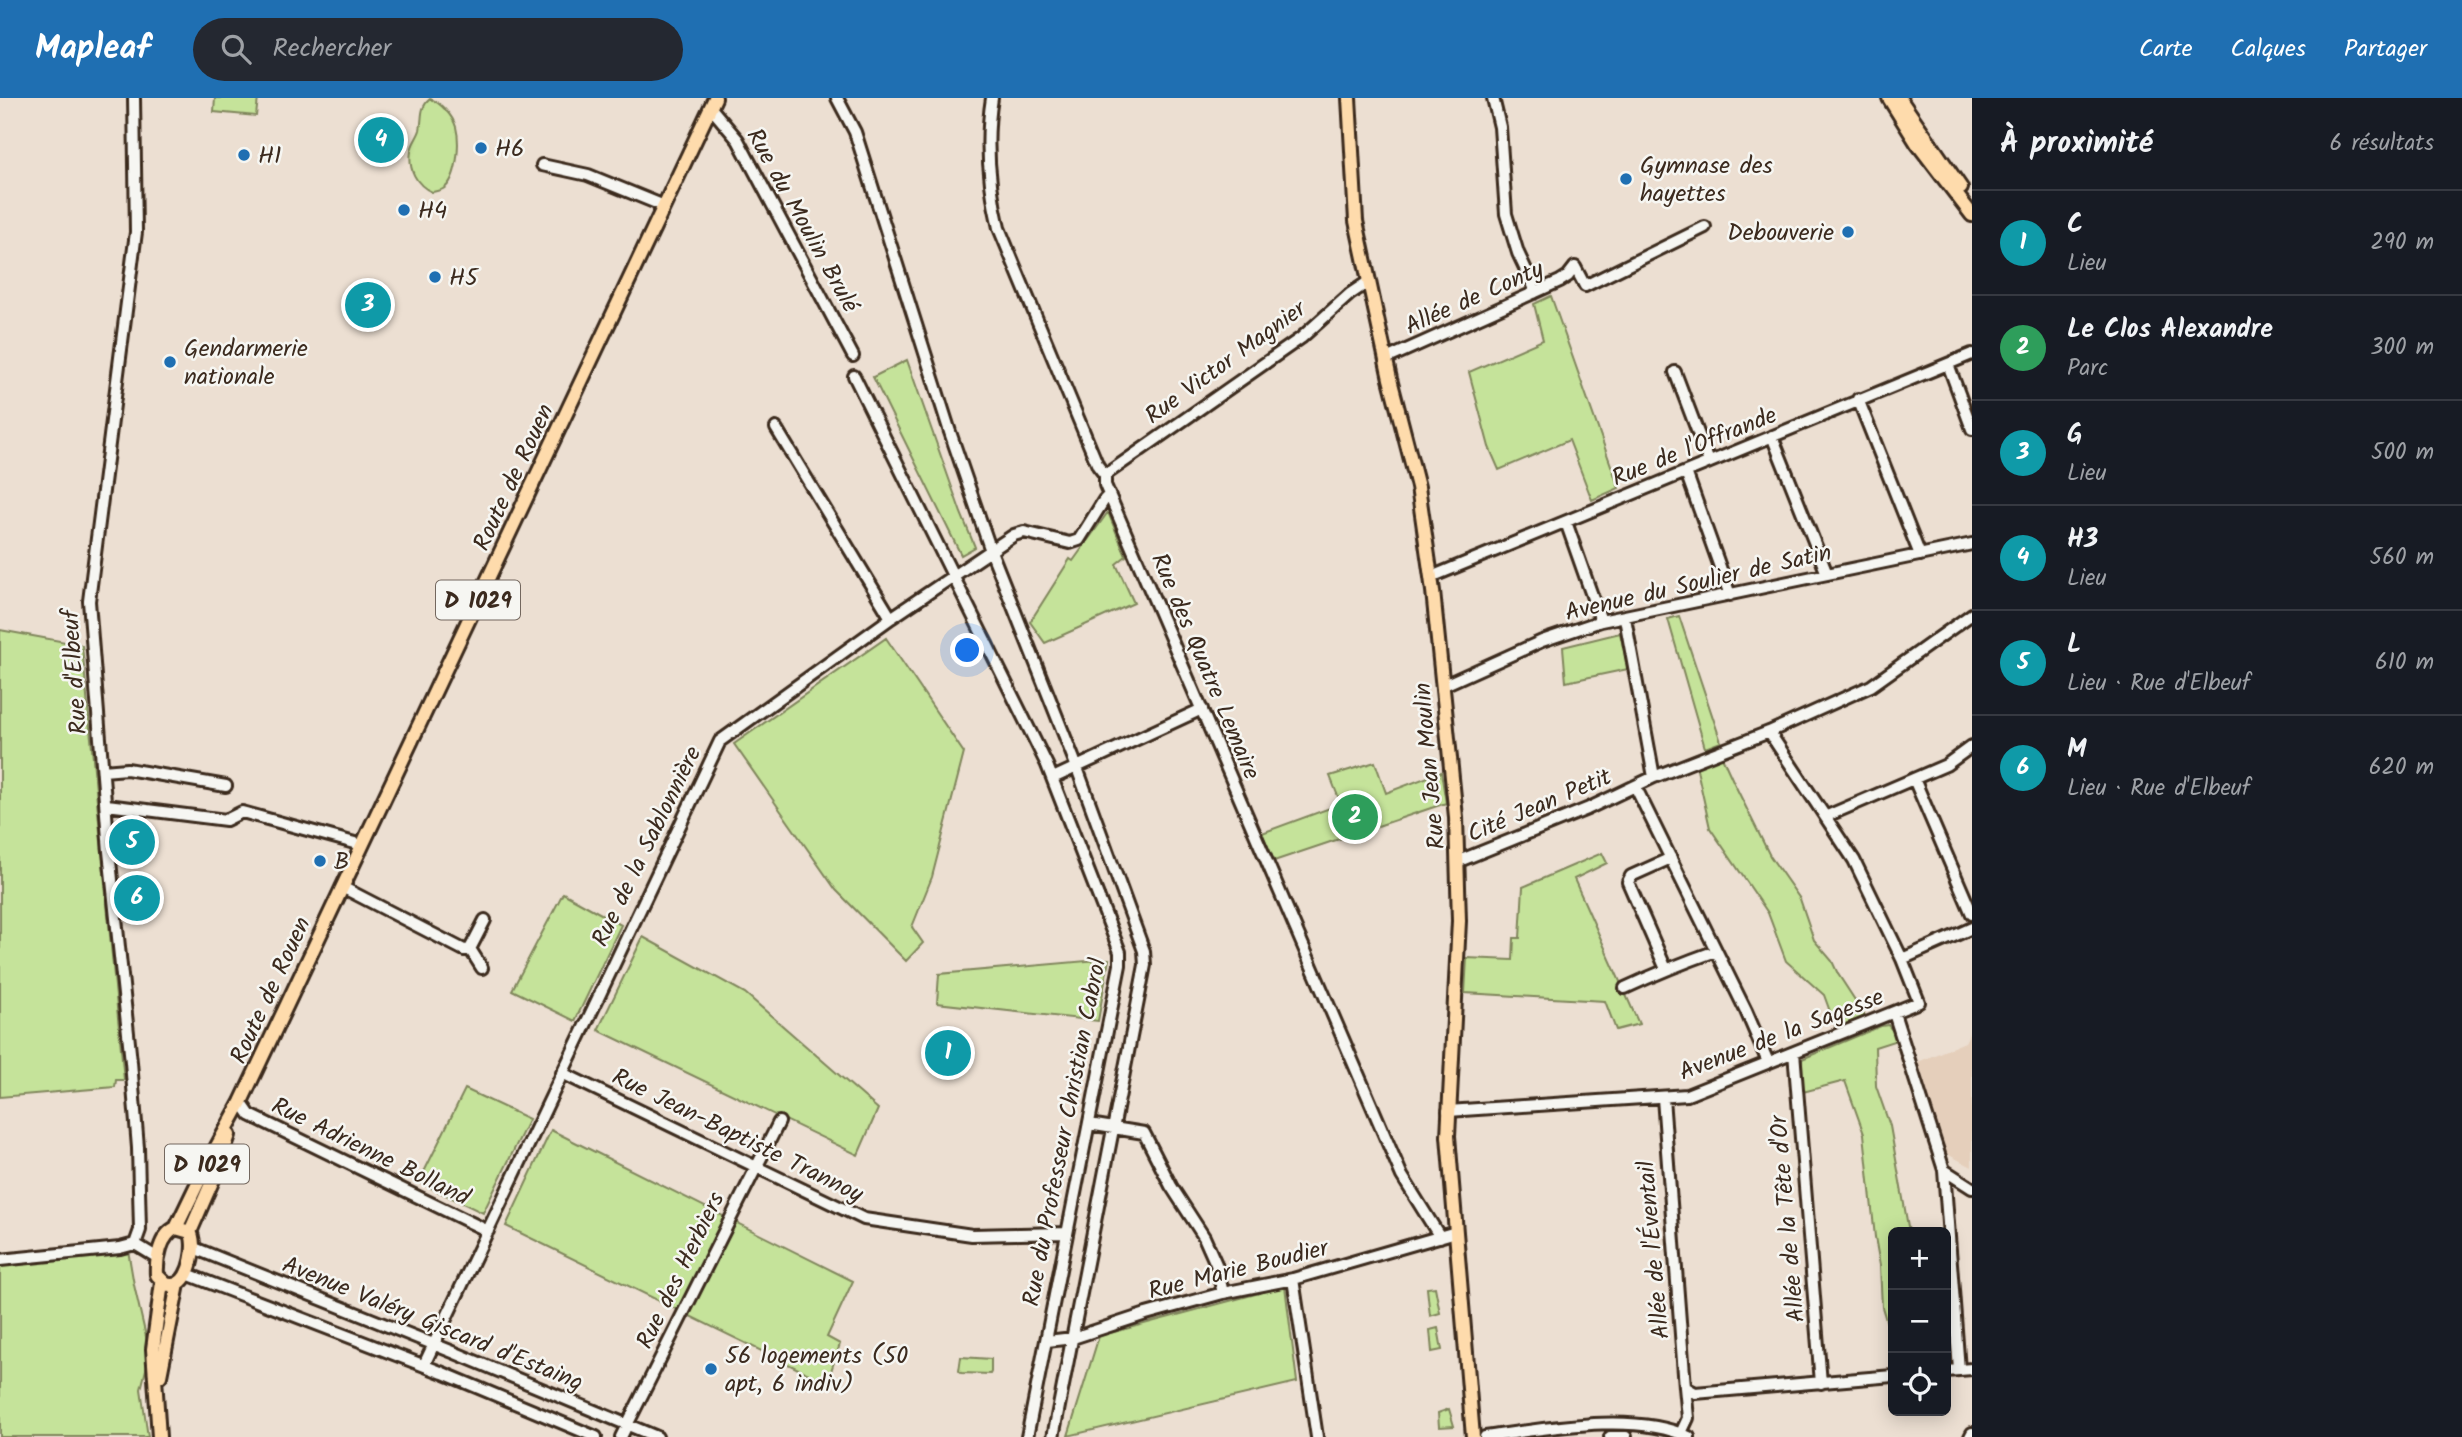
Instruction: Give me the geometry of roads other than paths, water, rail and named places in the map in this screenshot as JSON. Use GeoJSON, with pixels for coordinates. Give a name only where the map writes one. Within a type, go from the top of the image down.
{"type":"FeatureCollection","features":[{"type":"Feature","properties":{"kind":"main road","name":"Rue Jean Moulin"},"geometry":{"type":"LineString","coordinates":[[1349,98],[1356,221],[1368,282],[1418,487],[1431,577],[1459,861],[1459,921],[1448,1111],[1449,1165],[1472,1437]]}},
{"type":"Feature","properties":{"kind":"main road"},"geometry":{"type":"LineString","coordinates":[[1889,98],[1917,144],[1972,215]]}},
{"type":"Feature","properties":{"kind":"main road"},"geometry":{"type":"LineString","coordinates":[[1899,98],[1972,202]]}},
{"type":"Feature","properties":{"kind":"main road","name":"Route de Rouen"},"geometry":{"type":"LineString","coordinates":[[158,1258],[167,1233],[176,1228],[241,1102],[713,103]]}},
{"type":"Feature","properties":{"kind":"main road","name":"Route de Rouen"},"geometry":{"type":"LineString","coordinates":[[190,1232],[215,1175],[241,1102]]}},
{"type":"Feature","properties":{"kind":"main road"},"geometry":{"type":"LineString","coordinates":[[156,1397],[182,1279],[194,1248],[190,1232],[176,1228]]}},
{"type":"Feature","properties":{"kind":"main road"},"geometry":{"type":"LineString","coordinates":[[158,1258],[157,1275],[162,1282],[170,1285],[182,1279]]}},
{"type":"Feature","properties":{"kind":"main road"},"geometry":{"type":"LineString","coordinates":[[159,1437],[153,1349],[162,1282]]}},
{"type":"Feature","properties":{"kind":"street","name":"Rue d'Elbeuf"},"geometry":{"type":"LineString","coordinates":[[134,98],[136,232],[89,601],[138,1148],[140,1230],[135,1244]]}},
{"type":"Feature","properties":{"kind":"street"},"geometry":{"type":"LineString","coordinates":[[837,98],[855,132],[990,551],[1076,766],[1144,951],[1145,965],[1053,1437]]}},
{"type":"Feature","properties":{"kind":"street","name":"Rue des Quatre Lemaire"},"geometry":{"type":"LineString","coordinates":[[992,98],[989,158],[992,200],[999,228],[1098,466],[1105,475],[1105,485],[1402,1176],[1440,1237]]}},
{"type":"Feature","properties":{"kind":"street"},"geometry":{"type":"LineString","coordinates":[[1493,98],[1500,127],[1506,214],[1534,293]]}},
{"type":"Feature","properties":{"kind":"street","name":"Rue du Moulin Brulé"},"geometry":{"type":"LineString","coordinates":[[713,103],[738,140],[853,356]]}},
{"type":"Feature","properties":{"kind":"street"},"geometry":{"type":"LineString","coordinates":[[542,165],[588,175],[664,206]]}},
{"type":"Feature","properties":{"kind":"street","name":"Allée de Conty"},"geometry":{"type":"LineString","coordinates":[[1386,359],[1534,293],[1568,276],[1575,267],[1585,286],[1705,227]]}},
{"type":"Feature","properties":{"kind":"street","name":"Rue Victor Magnier"},"geometry":{"type":"LineString","coordinates":[[1105,475],[1301,338],[1350,294],[1368,282]]}},
{"type":"Feature","properties":{"kind":"street","name":"Rue de l'Offrande"},"geometry":{"type":"LineString","coordinates":[[1431,577],[1972,354]]}},
{"type":"Feature","properties":{"kind":"street"},"geometry":{"type":"LineString","coordinates":[[1948,364],[1972,429]]}},
{"type":"Feature","properties":{"kind":"street"},"geometry":{"type":"LineString","coordinates":[[1675,372],[1709,462]]}},
{"type":"Feature","properties":{"kind":"street","name":"Rue du Professeur Christian Cabrol"},"geometry":{"type":"LineString","coordinates":[[853,376],[1053,778],[1120,952],[1120,965],[1027,1437]]}},
{"type":"Feature","properties":{"kind":"street"},"geometry":{"type":"LineString","coordinates":[[1858,399],[1920,555]]}},
{"type":"Feature","properties":{"kind":"street"},"geometry":{"type":"LineString","coordinates":[[776,428],[891,618]]}},
{"type":"Feature","properties":{"kind":"street"},"geometry":{"type":"LineString","coordinates":[[1772,436],[1827,574]]}},
{"type":"Feature","properties":{"kind":"street"},"geometry":{"type":"LineString","coordinates":[[1686,472],[1730,595]]}},
{"type":"Feature","properties":{"kind":"street","name":"Rue de la Sablonnière"},"geometry":{"type":"LineString","coordinates":[[424,1365],[720,741],[891,618],[1014,535],[1024,532],[1070,543],[1079,540],[1104,500],[1110,495]]}},
{"type":"Feature","properties":{"kind":"street"},"geometry":{"type":"LineString","coordinates":[[1566,522],[1601,621]]}},
{"type":"Feature","properties":{"kind":"street","name":"Avenue du Soulier de Satin"},"geometry":{"type":"LineString","coordinates":[[1442,686],[1542,641],[1601,621],[1972,544]]}},
{"type":"Feature","properties":{"kind":"street","name":"Cité Jean Petit"},"geometry":{"type":"LineString","coordinates":[[1459,861],[1587,809],[1654,777],[1769,732],[1871,686],[1972,614]]}},
{"type":"Feature","properties":{"kind":"street"},"geometry":{"type":"LineString","coordinates":[[1625,618],[1654,777]]}},
{"type":"Feature","properties":{"kind":"street"},"geometry":{"type":"LineString","coordinates":[[1053,778],[1202,709]]}},
{"type":"Feature","properties":{"kind":"street"},"geometry":{"type":"LineString","coordinates":[[1769,732],[1854,860],[1902,959],[1972,928]]}},
{"type":"Feature","properties":{"kind":"street"},"geometry":{"type":"LineString","coordinates":[[1827,816],[1946,765],[1972,746]]}},
{"type":"Feature","properties":{"kind":"street"},"geometry":{"type":"LineString","coordinates":[[103,771],[127,769],[226,786]]}},
{"type":"Feature","properties":{"kind":"street"},"geometry":{"type":"LineString","coordinates":[[1914,779],[1972,914]]}},
{"type":"Feature","properties":{"kind":"street"},"geometry":{"type":"LineString","coordinates":[[1635,786],[1768,1062]]}},
{"type":"Feature","properties":{"kind":"street"},"geometry":{"type":"LineString","coordinates":[[107,805],[226,820],[242,812],[362,845]]}},
{"type":"Feature","properties":{"kind":"street"},"geometry":{"type":"LineString","coordinates":[[1666,969],[1629,882],[1631,876],[1671,858]]}},
{"type":"Feature","properties":{"kind":"street"},"geometry":{"type":"LineString","coordinates":[[342,887],[464,950],[470,949]]}},
{"type":"Feature","properties":{"kind":"street"},"geometry":{"type":"LineString","coordinates":[[470,949],[485,920]]}},
{"type":"Feature","properties":{"kind":"street"},"geometry":{"type":"LineString","coordinates":[[470,949],[482,968]]}},
{"type":"Feature","properties":{"kind":"street"},"geometry":{"type":"LineString","coordinates":[[1625,988],[1666,969],[1675,968],[1716,951]]}},
{"type":"Feature","properties":{"kind":"street","name":"Avenue de la Sagesse"},"geometry":{"type":"LineString","coordinates":[[1448,1111],[1687,1095],[1919,1002],[1902,959]]}},
{"type":"Feature","properties":{"kind":"street"},"geometry":{"type":"LineString","coordinates":[[1894,1013],[1944,1170],[1959,1370]]}},
{"type":"Feature","properties":{"kind":"street","name":"Allée de la Tête d'Or"},"geometry":{"type":"LineString","coordinates":[[1794,1052],[1821,1383]]}},
{"type":"Feature","properties":{"kind":"street","name":"Rue Jean-Baptiste Trannoy"},"geometry":{"type":"LineString","coordinates":[[562,1073],[864,1219],[972,1235],[1067,1233]]}},
{"type":"Feature","properties":{"kind":"street","name":"Allée de l'Éventail"},"geometry":{"type":"LineString","coordinates":[[1663,1098],[1690,1390],[1685,1435]]}},
{"type":"Feature","properties":{"kind":"street","name":"Rue Adrienne Bolland"},"geometry":{"type":"LineString","coordinates":[[241,1102],[250,1115],[488,1231]]}},
{"type":"Feature","properties":{"kind":"street","name":"Rue des Herbiers"},"geometry":{"type":"LineString","coordinates":[[621,1437],[779,1122]]}},
{"type":"Feature","properties":{"kind":"street"},"geometry":{"type":"LineString","coordinates":[[1089,1124],[1144,1133],[1171,1186],[1204,1237],[1216,1264],[1223,1293]]}},
{"type":"Feature","properties":{"kind":"street"},"geometry":{"type":"LineString","coordinates":[[1944,1170],[1972,1188]]}},
{"type":"Feature","properties":{"kind":"street","name":"Rue Marie Boudier"},"geometry":{"type":"LineString","coordinates":[[1047,1341],[1073,1338],[1146,1314],[1223,1293],[1293,1279],[1456,1233]]}},
{"type":"Feature","properties":{"kind":"street"},"geometry":{"type":"LineString","coordinates":[[0,1260],[120,1248],[135,1244],[158,1258]]}},
{"type":"Feature","properties":{"kind":"street","name":"Avenue Valéry Giscard d'Estaing"},"geometry":{"type":"LineString","coordinates":[[194,1248],[657,1437]]}},
{"type":"Feature","properties":{"kind":"street","name":"Avenue Valéry Giscard d'Estaing"},"geometry":{"type":"LineString","coordinates":[[182,1279],[306,1320],[424,1365],[596,1437]]}},
{"type":"Feature","properties":{"kind":"street"},"geometry":{"type":"LineString","coordinates":[[1293,1279],[1317,1437]]}},
{"type":"Feature","properties":{"kind":"street"},"geometry":{"type":"LineString","coordinates":[[306,1320],[313,1296]]}},
{"type":"Feature","properties":{"kind":"street"},"geometry":{"type":"LineString","coordinates":[[1951,1371],[1972,1369]]}},
{"type":"Feature","properties":{"kind":"street"},"geometry":{"type":"LineString","coordinates":[[1690,1390],[1888,1376]]}},
{"type":"Feature","properties":{"kind":"street"},"geometry":{"type":"LineString","coordinates":[[1485,1437],[1592,1424],[1646,1427],[1685,1435]]}},
{"type":"Feature","properties":{"kind":"street"},"geometry":{"type":"LineString","coordinates":[[1610,1437],[1626,1437]]}},
{"type":"Feature","properties":{"kind":"place","name":"H3"},"geometry":{"type":"Point","coordinates":[381,140]}},
{"type":"Feature","properties":{"kind":"place","name":"H6"},"geometry":{"type":"Point","coordinates":[481,148]}},
{"type":"Feature","properties":{"kind":"place","name":"H1"},"geometry":{"type":"Point","coordinates":[244,155]}},
{"type":"Feature","properties":{"kind":"place","name":"Gymnase des hayettes"},"geometry":{"type":"Point","coordinates":[1626,179]}},
{"type":"Feature","properties":{"kind":"place","name":"H4"},"geometry":{"type":"Point","coordinates":[404,210]}},
{"type":"Feature","properties":{"kind":"place","name":"Debouverie"},"geometry":{"type":"Point","coordinates":[1848,232]}},
{"type":"Feature","properties":{"kind":"place","name":"H5"},"geometry":{"type":"Point","coordinates":[435,277]}},
{"type":"Feature","properties":{"kind":"place","name":"G"},"geometry":{"type":"Point","coordinates":[368,305]}},
{"type":"Feature","properties":{"kind":"place","name":"Gendarmerie nationale"},"geometry":{"type":"Point","coordinates":[170,362]}},
{"type":"Feature","properties":{"kind":"place","name":"Le Clos Alexandre"},"geometry":{"type":"Point","coordinates":[1355,817]}},
{"type":"Feature","properties":{"kind":"place","name":"L"},"geometry":{"type":"Point","coordinates":[132,842]}},
{"type":"Feature","properties":{"kind":"place","name":"B"},"geometry":{"type":"Point","coordinates":[320,861]}},
{"type":"Feature","properties":{"kind":"place","name":"M"},"geometry":{"type":"Point","coordinates":[137,898]}},
{"type":"Feature","properties":{"kind":"place","name":"C"},"geometry":{"type":"Point","coordinates":[948,1053]}},
{"type":"Feature","properties":{"kind":"place","name":"56 logements (50 apt, 6 indiv)"},"geometry":{"type":"Point","coordinates":[711,1369]}}]}
